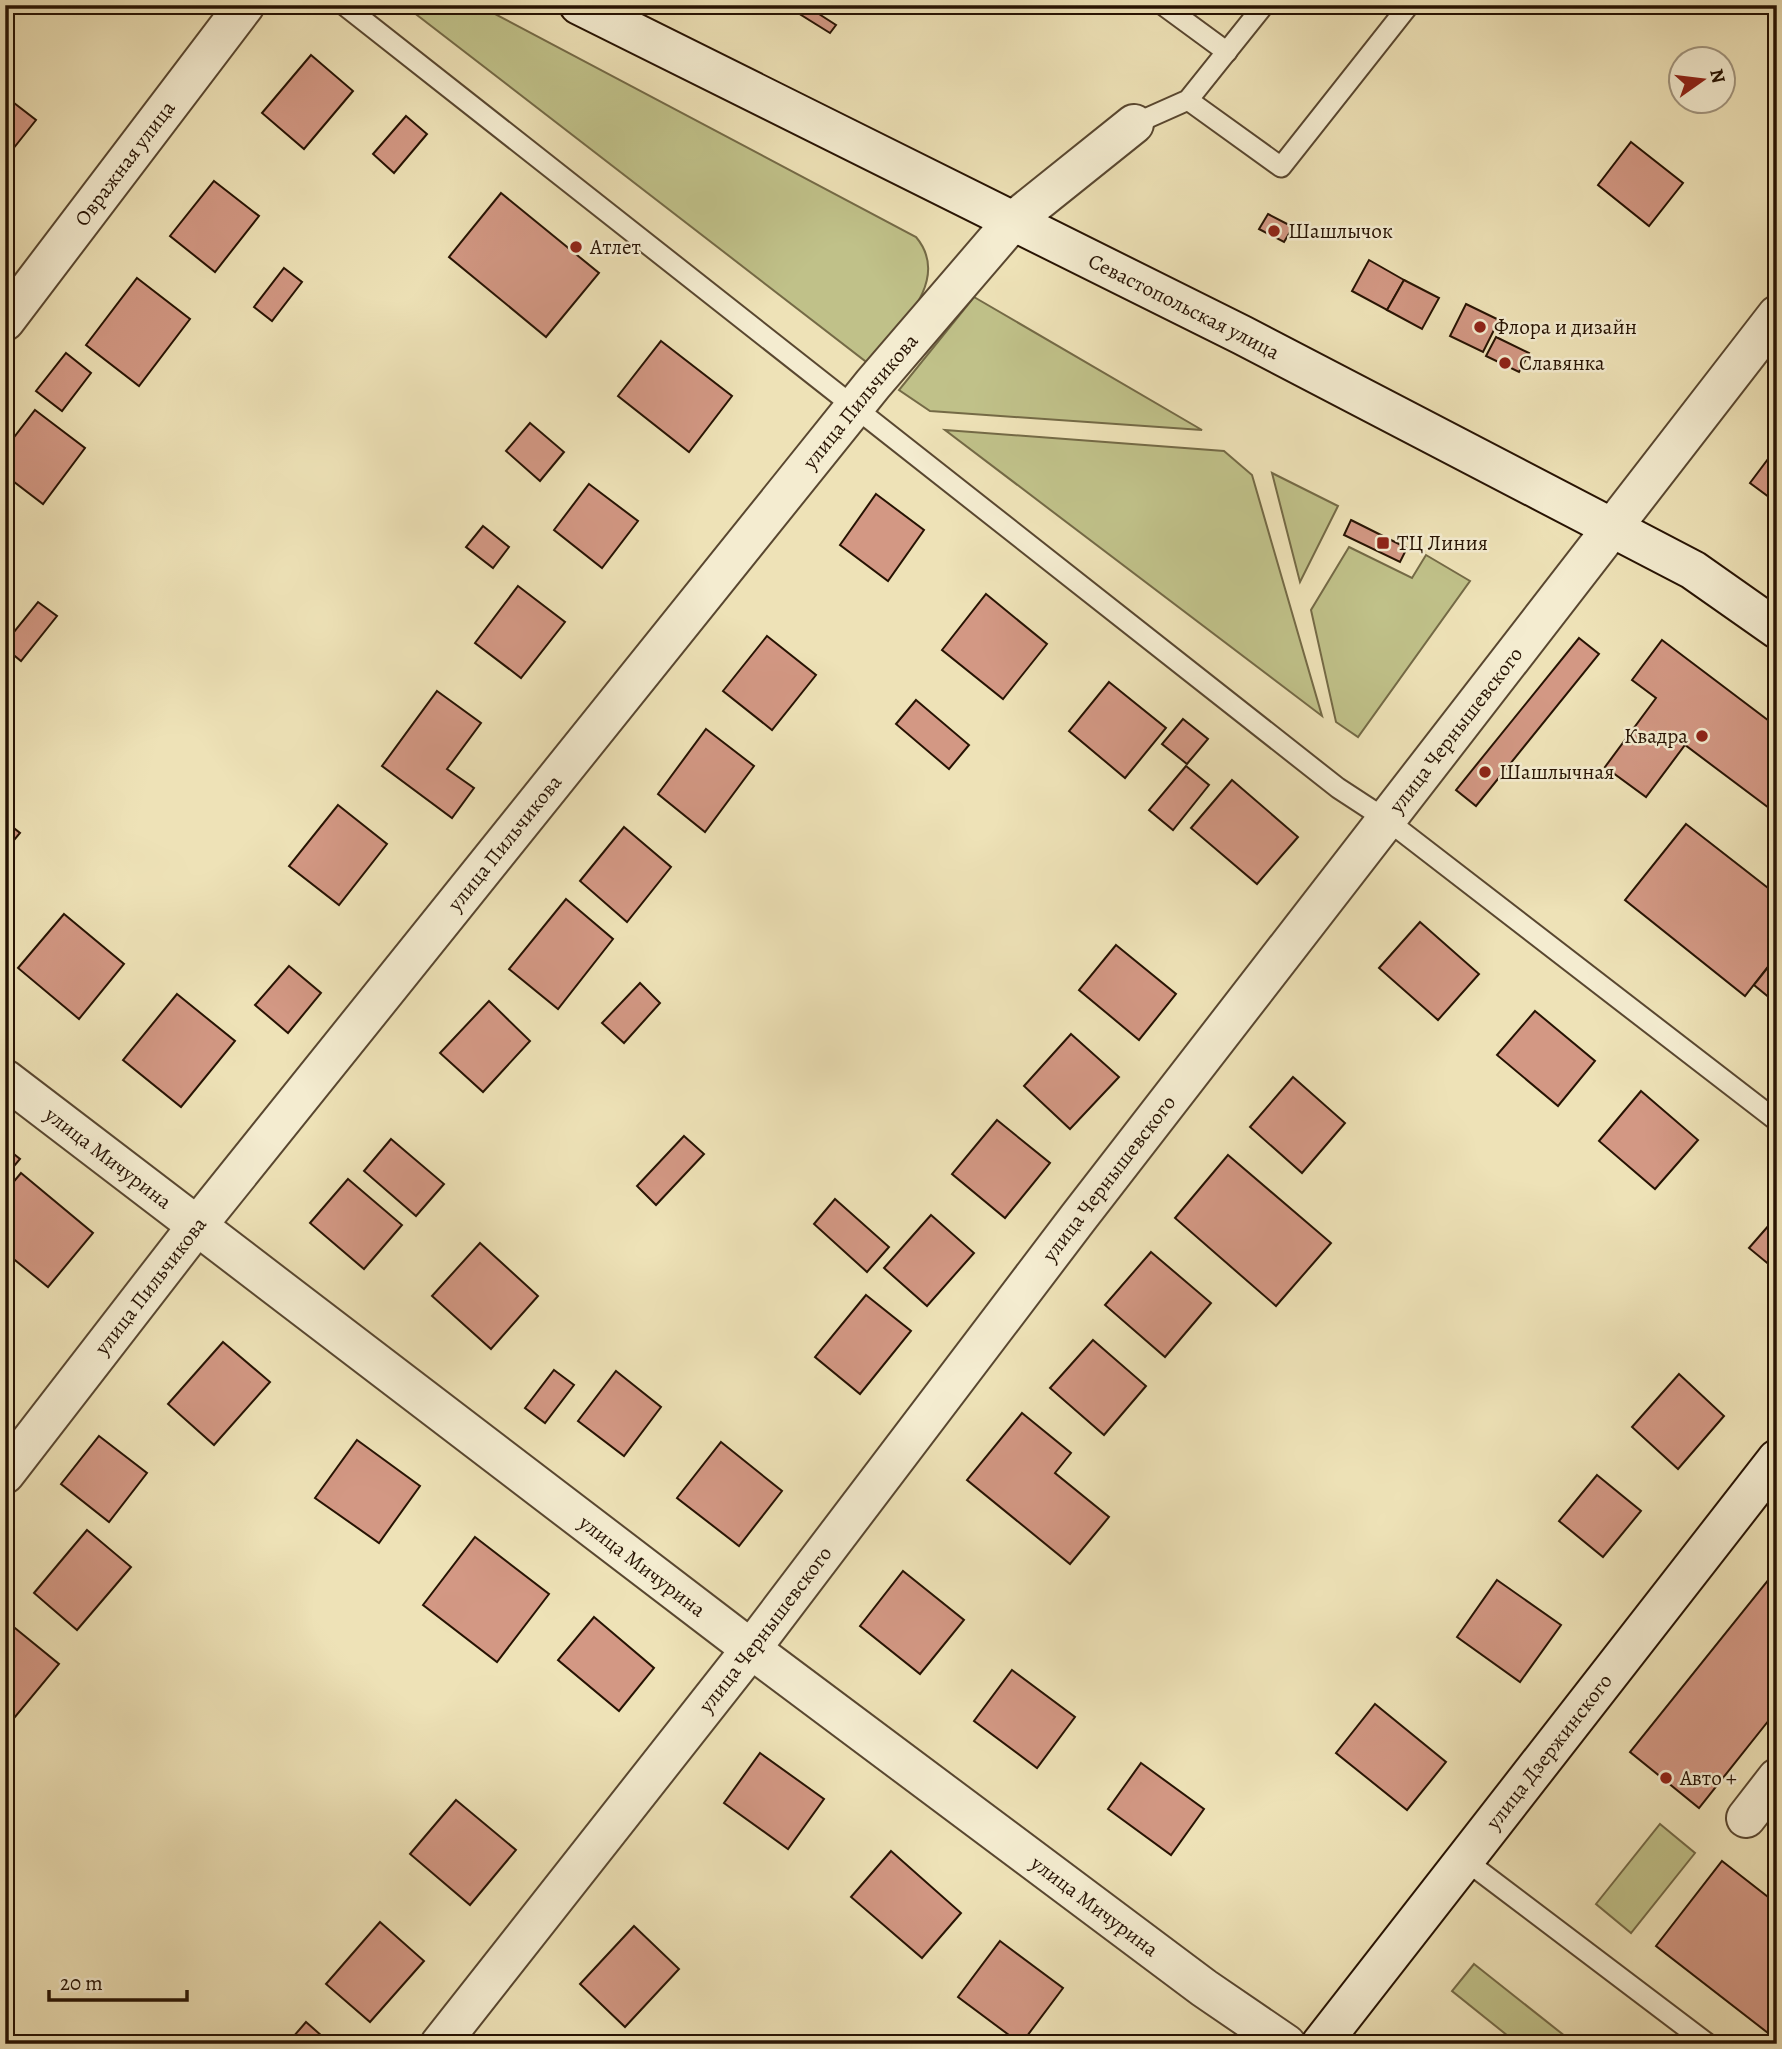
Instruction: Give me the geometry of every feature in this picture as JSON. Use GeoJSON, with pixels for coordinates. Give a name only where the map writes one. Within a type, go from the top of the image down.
{"type":"FeatureCollection","features":[{"type":"Feature","properties":{"kind":"street","name":"Овражная улица"},"geometry":{"type":"LineString","coordinates":[[5,321],[246,5]]}},
{"type":"Feature","properties":{"kind":"street","name":"Севастопольская улица"},"geometry":{"type":"LineString","coordinates":[[579,5],[1242,335],[1693,570],[1777,629]]}},
{"type":"Feature","properties":{"kind":"street","name":"улица Пильчикова"},"geometry":{"type":"LineString","coordinates":[[5,1474],[196,1227],[855,407],[1013,221],[1134,124]]}},
{"type":"Feature","properties":{"kind":"street","name":"улица Чернышевского"},"geometry":{"type":"LineString","coordinates":[[440,2044],[751,1649],[1078,1218],[1777,315]]}},
{"type":"Feature","properties":{"kind":"street","name":"улица Мичурина"},"geometry":{"type":"LineString","coordinates":[[5,1079],[751,1649],[1204,1989],[1286,2044]]}},
{"type":"Feature","properties":{"kind":"street","name":"улица Дзержинского"},"geometry":{"type":"LineString","coordinates":[[1321,2044],[1777,1458]]}},
{"type":"Feature","properties":{"kind":"street"},"geometry":{"type":"LineString","coordinates":[[1746,1818],[1777,1778]]}},
{"type":"Feature","properties":{"kind":"lane"},"geometry":{"type":"LineString","coordinates":[[344,5],[1338,788],[1387,820],[1777,1121]]}},
{"type":"Feature","properties":{"kind":"lane"},"geometry":{"type":"LineString","coordinates":[[1163,5],[1227,52]]}},
{"type":"Feature","properties":{"kind":"lane"},"geometry":{"type":"LineString","coordinates":[[1134,124],[1188,100],[1264,5]]}},
{"type":"Feature","properties":{"kind":"lane"},"geometry":{"type":"LineString","coordinates":[[1188,100],[1281,167],[1409,5]]}},
{"type":"Feature","properties":{"kind":"lane"},"geometry":{"type":"LineString","coordinates":[[1465,1860],[1708,2044]]}},
{"type":"Feature","properties":{"kind":"green space"},"geometry":{"type":"Polygon","coordinates":[[[404,5],[478,5],[916,237],[926,254],[928,270],[925,287],[917,304],[869,364],[404,5]]]}},
{"type":"Feature","properties":{"kind":"green space"},"geometry":{"type":"Polygon","coordinates":[[[974,297],[1202,430],[930,411],[899,390],[974,297]]]}},
{"type":"Feature","properties":{"kind":"green space"},"geometry":{"type":"Polygon","coordinates":[[[945,430],[1224,451],[1252,475],[1322,716],[945,430]]]}},
{"type":"Feature","properties":{"kind":"green space"},"geometry":{"type":"Polygon","coordinates":[[[1272,473],[1338,506],[1300,582],[1272,473]]]}},
{"type":"Feature","properties":{"kind":"green space"},"geometry":{"type":"Polygon","coordinates":[[[1349,547],[1412,578],[1426,555],[1470,581],[1358,737],[1336,722],[1311,610],[1349,547]]]}},
{"type":"Feature","properties":{"kind":"green space"},"geometry":{"type":"Polygon","coordinates":[[[1660,1824],[1695,1853],[1631,1933],[1596,1904],[1660,1824]]]}},
{"type":"Feature","properties":{"kind":"green space"},"geometry":{"type":"Polygon","coordinates":[[[1474,1964],[1575,2044],[1518,2044],[1452,1991],[1474,1964]]]}},
{"type":"Feature","properties":{"kind":"building"},"geometry":{"type":"Polygon","coordinates":[[[805,5],[836,25],[830,33],[798,13],[805,5]]]}},
{"type":"Feature","properties":{"kind":"building"},"geometry":{"type":"Polygon","coordinates":[[[311,55],[353,91],[304,149],[262,113],[311,55]]]}},
{"type":"Feature","properties":{"kind":"building"},"geometry":{"type":"Polygon","coordinates":[[[5,96],[36,120],[5,159],[5,96]]]}},
{"type":"Feature","properties":{"kind":"building"},"geometry":{"type":"Polygon","coordinates":[[[406,116],[427,134],[394,173],[373,154],[406,116]]]}},
{"type":"Feature","properties":{"kind":"building"},"geometry":{"type":"Polygon","coordinates":[[[1631,142],[1683,183],[1649,226],[1598,185],[1631,142]]]}},
{"type":"Feature","properties":{"kind":"building"},"geometry":{"type":"Polygon","coordinates":[[[214,181],[259,216],[215,272],[170,236],[214,181]]]}},
{"type":"Feature","properties":{"kind":"building"},"geometry":{"type":"Polygon","coordinates":[[[501,193],[599,273],[546,337],[449,257],[501,193]]]}},
{"type":"Feature","properties":{"kind":"building"},"geometry":{"type":"Polygon","coordinates":[[[1268,214],[1293,227],[1284,242],[1259,229],[1268,214]]]}},
{"type":"Feature","properties":{"kind":"building"},"geometry":{"type":"Polygon","coordinates":[[[1369,260],[1404,280],[1387,310],[1352,291],[1369,260]]]}},
{"type":"Feature","properties":{"kind":"building"},"geometry":{"type":"Polygon","coordinates":[[[284,268],[302,282],[272,321],[254,307],[284,268]]]}},
{"type":"Feature","properties":{"kind":"building"},"geometry":{"type":"Polygon","coordinates":[[[137,278],[190,319],[139,386],[86,345],[137,278]]]}},
{"type":"Feature","properties":{"kind":"building"},"geometry":{"type":"Polygon","coordinates":[[[1404,280],[1439,298],[1422,329],[1387,310],[1404,280]]]}},
{"type":"Feature","properties":{"kind":"building"},"geometry":{"type":"Polygon","coordinates":[[[1466,304],[1499,320],[1483,352],[1450,336],[1466,304]]]}},
{"type":"Feature","properties":{"kind":"building"},"geometry":{"type":"Polygon","coordinates":[[[1496,337],[1529,353],[1519,372],[1486,356],[1496,337]]]}},
{"type":"Feature","properties":{"kind":"building"},"geometry":{"type":"Polygon","coordinates":[[[661,341],[732,396],[689,452],[618,396],[661,341]]]}},
{"type":"Feature","properties":{"kind":"building"},"geometry":{"type":"Polygon","coordinates":[[[66,353],[91,373],[62,411],[36,391],[66,353]]]}},
{"type":"Feature","properties":{"kind":"building"},"geometry":{"type":"Polygon","coordinates":[[[35,410],[85,448],[43,504],[5,475],[5,449],[35,410]]]}},
{"type":"Feature","properties":{"kind":"building"},"geometry":{"type":"Polygon","coordinates":[[[530,423],[564,452],[540,481],[506,451],[530,423]]]}},
{"type":"Feature","properties":{"kind":"building"},"geometry":{"type":"Polygon","coordinates":[[[1777,447],[1777,503],[1750,483],[1777,447]]]}},
{"type":"Feature","properties":{"kind":"building"},"geometry":{"type":"Polygon","coordinates":[[[589,484],[638,521],[602,568],[554,530],[589,484]]]}},
{"type":"Feature","properties":{"kind":"building"},"geometry":{"type":"Polygon","coordinates":[[[876,494],[924,530],[888,581],[840,545],[876,494]]]}},
{"type":"Feature","properties":{"kind":"building"},"geometry":{"type":"Polygon","coordinates":[[[1351,520],[1407,548],[1400,562],[1344,535],[1351,520]]]}},
{"type":"Feature","properties":{"kind":"building"},"geometry":{"type":"Polygon","coordinates":[[[483,526],[509,547],[493,568],[466,547],[483,526]]]}},
{"type":"Feature","properties":{"kind":"building"},"geometry":{"type":"Polygon","coordinates":[[[518,586],[565,622],[521,678],[475,643],[518,586]]]}},
{"type":"Feature","properties":{"kind":"building"},"geometry":{"type":"Polygon","coordinates":[[[986,594],[1047,644],[1003,699],[942,650],[986,594]]]}},
{"type":"Feature","properties":{"kind":"building"},"geometry":{"type":"Polygon","coordinates":[[[38,602],[57,616],[21,661],[5,648],[5,643],[38,602]]]}},
{"type":"Feature","properties":{"kind":"building"},"geometry":{"type":"Polygon","coordinates":[[[767,636],[816,675],[772,730],[723,691],[767,636]]]}},
{"type":"Feature","properties":{"kind":"building"},"geometry":{"type":"Polygon","coordinates":[[[1579,638],[1599,654],[1476,806],[1456,790],[1579,638]]]}},
{"type":"Feature","properties":{"kind":"building","name":"Квадра"},"geometry":{"type":"Polygon","coordinates":[[[1662,640],[1777,727],[1777,814],[1685,745],[1646,797],[1605,767],[1656,698],[1632,680],[1662,640]]]}},
{"type":"Feature","properties":{"kind":"building"},"geometry":{"type":"Polygon","coordinates":[[[1109,682],[1166,728],[1125,778],[1069,731],[1109,682]]]}},
{"type":"Feature","properties":{"kind":"building"},"geometry":{"type":"Polygon","coordinates":[[[437,691],[481,723],[447,769],[474,788],[452,818],[382,766],[437,691]]]}},
{"type":"Feature","properties":{"kind":"building"},"geometry":{"type":"Polygon","coordinates":[[[916,700],[969,745],[949,769],[896,724],[916,700]]]}},
{"type":"Feature","properties":{"kind":"building"},"geometry":{"type":"Polygon","coordinates":[[[1183,719],[1208,739],[1187,764],[1162,744],[1183,719]]]}},
{"type":"Feature","properties":{"kind":"building"},"geometry":{"type":"Polygon","coordinates":[[[706,729],[754,766],[705,832],[658,794],[706,729]]]}},
{"type":"Feature","properties":{"kind":"building"},"geometry":{"type":"Polygon","coordinates":[[[1186,766],[1209,785],[1173,830],[1149,810],[1186,766]]]}},
{"type":"Feature","properties":{"kind":"building"},"geometry":{"type":"Polygon","coordinates":[[[1232,780],[1298,837],[1257,884],[1191,828],[1232,780]]]}},
{"type":"Feature","properties":{"kind":"building"},"geometry":{"type":"Polygon","coordinates":[[[338,805],[387,844],[339,905],[289,866],[338,805]]]}},
{"type":"Feature","properties":{"kind":"building"},"geometry":{"type":"Polygon","coordinates":[[[5,821],[20,833],[5,851],[5,821]]]}},
{"type":"Feature","properties":{"kind":"building"},"geometry":{"type":"Polygon","coordinates":[[[1686,824],[1777,895],[1777,955],[1745,996],[1625,900],[1686,824]]]}},
{"type":"Feature","properties":{"kind":"building"},"geometry":{"type":"Polygon","coordinates":[[[624,827],[671,867],[627,922],[580,881],[624,827]]]}},
{"type":"Feature","properties":{"kind":"building"},"geometry":{"type":"Polygon","coordinates":[[[566,899],[613,939],[558,1009],[509,969],[566,899]]]}},
{"type":"Feature","properties":{"kind":"building"},"geometry":{"type":"Polygon","coordinates":[[[64,914],[124,964],[79,1019],[18,968],[64,914]]]}},
{"type":"Feature","properties":{"kind":"building"},"geometry":{"type":"Polygon","coordinates":[[[1420,922],[1479,974],[1438,1020],[1379,968],[1420,922]]]}},
{"type":"Feature","properties":{"kind":"building"},"geometry":{"type":"Polygon","coordinates":[[[1116,945],[1176,994],[1139,1040],[1079,990],[1116,945]]]}},
{"type":"Feature","properties":{"kind":"building"},"geometry":{"type":"Polygon","coordinates":[[[1777,956],[1777,1004],[1754,985],[1777,956]]]}},
{"type":"Feature","properties":{"kind":"building"},"geometry":{"type":"Polygon","coordinates":[[[289,966],[321,993],[288,1033],[255,1005],[289,966]]]}},
{"type":"Feature","properties":{"kind":"building"},"geometry":{"type":"Polygon","coordinates":[[[640,983],[660,1003],[624,1043],[602,1023],[640,983]]]}},
{"type":"Feature","properties":{"kind":"building"},"geometry":{"type":"Polygon","coordinates":[[[177,994],[235,1041],[181,1107],[123,1060],[177,994]]]}},
{"type":"Feature","properties":{"kind":"building"},"geometry":{"type":"Polygon","coordinates":[[[489,1001],[530,1041],[483,1092],[440,1053],[489,1001]]]}},
{"type":"Feature","properties":{"kind":"building"},"geometry":{"type":"Polygon","coordinates":[[[1535,1011],[1595,1061],[1558,1106],[1497,1055],[1535,1011]]]}},
{"type":"Feature","properties":{"kind":"building"},"geometry":{"type":"Polygon","coordinates":[[[1071,1034],[1119,1077],[1070,1129],[1024,1086],[1071,1034]]]}},
{"type":"Feature","properties":{"kind":"building"},"geometry":{"type":"Polygon","coordinates":[[[1293,1077],[1345,1123],[1302,1173],[1250,1127],[1293,1077]]]}},
{"type":"Feature","properties":{"kind":"building"},"geometry":{"type":"Polygon","coordinates":[[[1641,1091],[1698,1140],[1655,1189],[1599,1141],[1641,1091]]]}},
{"type":"Feature","properties":{"kind":"building"},"geometry":{"type":"Polygon","coordinates":[[[997,1120],[1050,1163],[1005,1218],[952,1174],[997,1120]]]}},
{"type":"Feature","properties":{"kind":"building"},"geometry":{"type":"Polygon","coordinates":[[[684,1136],[704,1154],[656,1205],[637,1186],[684,1136]]]}},
{"type":"Feature","properties":{"kind":"building"},"geometry":{"type":"Polygon","coordinates":[[[391,1139],[444,1184],[416,1216],[364,1171],[391,1139]]]}},
{"type":"Feature","properties":{"kind":"building"},"geometry":{"type":"Polygon","coordinates":[[[5,1147],[20,1159],[5,1177],[5,1147]]]}},
{"type":"Feature","properties":{"kind":"building"},"geometry":{"type":"Polygon","coordinates":[[[1228,1155],[1331,1243],[1276,1306],[1175,1218],[1228,1155]]]}},
{"type":"Feature","properties":{"kind":"building"},"geometry":{"type":"Polygon","coordinates":[[[21,1173],[93,1233],[48,1287],[5,1252],[5,1192],[21,1173]]]}},
{"type":"Feature","properties":{"kind":"building"},"geometry":{"type":"Polygon","coordinates":[[[348,1179],[402,1225],[364,1269],[310,1223],[348,1179]]]}},
{"type":"Feature","properties":{"kind":"building"},"geometry":{"type":"Polygon","coordinates":[[[835,1199],[889,1247],[867,1272],[814,1224],[835,1199]]]}},
{"type":"Feature","properties":{"kind":"building"},"geometry":{"type":"Polygon","coordinates":[[[931,1215],[974,1253],[927,1306],[884,1268],[931,1215]]]}},
{"type":"Feature","properties":{"kind":"building"},"geometry":{"type":"Polygon","coordinates":[[[1777,1216],[1777,1271],[1749,1248],[1777,1216]]]}},
{"type":"Feature","properties":{"kind":"building"},"geometry":{"type":"Polygon","coordinates":[[[480,1243],[538,1296],[491,1349],[432,1296],[480,1243]]]}},
{"type":"Feature","properties":{"kind":"building"},"geometry":{"type":"Polygon","coordinates":[[[1151,1252],[1211,1303],[1165,1357],[1105,1305],[1151,1252]]]}},
{"type":"Feature","properties":{"kind":"building"},"geometry":{"type":"Polygon","coordinates":[[[866,1295],[911,1331],[860,1394],[815,1357],[866,1295]]]}},
{"type":"Feature","properties":{"kind":"building"},"geometry":{"type":"Polygon","coordinates":[[[1093,1340],[1146,1386],[1104,1435],[1050,1388],[1093,1340]]]}},
{"type":"Feature","properties":{"kind":"building"},"geometry":{"type":"Polygon","coordinates":[[[223,1342],[270,1382],[214,1445],[168,1404],[223,1342]]]}},
{"type":"Feature","properties":{"kind":"building"},"geometry":{"type":"Polygon","coordinates":[[[554,1370],[574,1385],[545,1423],[525,1408],[554,1370]]]}},
{"type":"Feature","properties":{"kind":"building"},"geometry":{"type":"Polygon","coordinates":[[[616,1371],[661,1407],[624,1456],[578,1421],[616,1371]]]}},
{"type":"Feature","properties":{"kind":"building"},"geometry":{"type":"Polygon","coordinates":[[[1679,1374],[1724,1416],[1678,1469],[1632,1427],[1679,1374]]]}},
{"type":"Feature","properties":{"kind":"building"},"geometry":{"type":"Polygon","coordinates":[[[1022,1413],[1071,1453],[1055,1473],[1109,1517],[1070,1564],[967,1480],[1022,1413]]]}},
{"type":"Feature","properties":{"kind":"building"},"geometry":{"type":"Polygon","coordinates":[[[99,1436],[147,1473],[109,1522],[61,1484],[99,1436]]]}},
{"type":"Feature","properties":{"kind":"building"},"geometry":{"type":"Polygon","coordinates":[[[357,1440],[420,1486],[379,1543],[315,1498],[357,1440]]]}},
{"type":"Feature","properties":{"kind":"building"},"geometry":{"type":"Polygon","coordinates":[[[721,1442],[782,1491],[739,1546],[677,1498],[721,1442]]]}},
{"type":"Feature","properties":{"kind":"building"},"geometry":{"type":"Polygon","coordinates":[[[1597,1475],[1641,1511],[1603,1557],[1559,1521],[1597,1475]]]}},
{"type":"Feature","properties":{"kind":"building"},"geometry":{"type":"Polygon","coordinates":[[[87,1530],[131,1567],[77,1630],[34,1593],[87,1530]]]}},
{"type":"Feature","properties":{"kind":"building"},"geometry":{"type":"Polygon","coordinates":[[[475,1537],[549,1594],[497,1662],[423,1605],[475,1537]]]}},
{"type":"Feature","properties":{"kind":"building"},"geometry":{"type":"Polygon","coordinates":[[[1777,1569],[1777,1710],[1699,1808],[1630,1752],[1777,1569]]]}},
{"type":"Feature","properties":{"kind":"building"},"geometry":{"type":"Polygon","coordinates":[[[903,1571],[964,1620],[920,1674],[860,1626],[903,1571]]]}},
{"type":"Feature","properties":{"kind":"building"},"geometry":{"type":"Polygon","coordinates":[[[1497,1580],[1561,1625],[1520,1682],[1457,1637],[1497,1580]]]}},
{"type":"Feature","properties":{"kind":"building"},"geometry":{"type":"Polygon","coordinates":[[[594,1617],[654,1668],[619,1711],[558,1660],[594,1617]]]}},
{"type":"Feature","properties":{"kind":"building"},"geometry":{"type":"Polygon","coordinates":[[[10,1624],[59,1664],[5,1729],[5,1630],[10,1624]]]}},
{"type":"Feature","properties":{"kind":"building"},"geometry":{"type":"Polygon","coordinates":[[[1012,1670],[1075,1717],[1037,1768],[974,1721],[1012,1670]]]}},
{"type":"Feature","properties":{"kind":"building"},"geometry":{"type":"Polygon","coordinates":[[[1375,1704],[1446,1762],[1407,1810],[1336,1753],[1375,1704]]]}},
{"type":"Feature","properties":{"kind":"building"},"geometry":{"type":"Polygon","coordinates":[[[760,1753],[824,1799],[788,1849],[724,1803],[760,1753]]]}},
{"type":"Feature","properties":{"kind":"building"},"geometry":{"type":"Polygon","coordinates":[[[1141,1763],[1204,1809],[1171,1855],[1108,1809],[1141,1763]]]}},
{"type":"Feature","properties":{"kind":"building"},"geometry":{"type":"Polygon","coordinates":[[[456,1800],[516,1850],[470,1905],[410,1854],[456,1800]]]}},
{"type":"Feature","properties":{"kind":"building"},"geometry":{"type":"Polygon","coordinates":[[[891,1851],[961,1913],[922,1958],[851,1897],[891,1851]]]}},
{"type":"Feature","properties":{"kind":"building"},"geometry":{"type":"Polygon","coordinates":[[[1722,1861],[1777,1904],[1777,2040],[1656,1946],[1722,1861]]]}},
{"type":"Feature","properties":{"kind":"building"},"geometry":{"type":"Polygon","coordinates":[[[380,1922],[424,1961],[370,2022],[326,1984],[380,1922]]]}},
{"type":"Feature","properties":{"kind":"building"},"geometry":{"type":"Polygon","coordinates":[[[634,1926],[679,1969],[625,2027],[580,1984],[634,1926]]]}},
{"type":"Feature","properties":{"kind":"building"},"geometry":{"type":"Polygon","coordinates":[[[1000,1941],[1063,1988],[1021,2044],[958,1997],[1000,1941]]]}},
{"type":"Feature","properties":{"kind":"building"},"geometry":{"type":"Polygon","coordinates":[[[306,2022],[331,2044],[287,2044],[306,2022]]]}},
{"type":"Feature","properties":{"kind":"place","name":"Шашлычок"},"geometry":{"type":"Point","coordinates":[1274,231]}},
{"type":"Feature","properties":{"kind":"place","name":"Атлет"},"geometry":{"type":"Point","coordinates":[576,247]}},
{"type":"Feature","properties":{"kind":"place","name":"Флора и дизайн"},"geometry":{"type":"Point","coordinates":[1480,327]}},
{"type":"Feature","properties":{"kind":"place","name":"Славянка"},"geometry":{"type":"Point","coordinates":[1505,363]}},
{"type":"Feature","properties":{"kind":"place","name":"ТЦ Линия"},"geometry":{"type":"Point","coordinates":[1383,543]}},
{"type":"Feature","properties":{"kind":"place","name":"Квадра"},"geometry":{"type":"Point","coordinates":[1702,736]}},
{"type":"Feature","properties":{"kind":"place","name":"Шашлычная"},"geometry":{"type":"Point","coordinates":[1485,772]}},
{"type":"Feature","properties":{"kind":"place","name":"Авто +"},"geometry":{"type":"Point","coordinates":[1666,1778]}}]}
